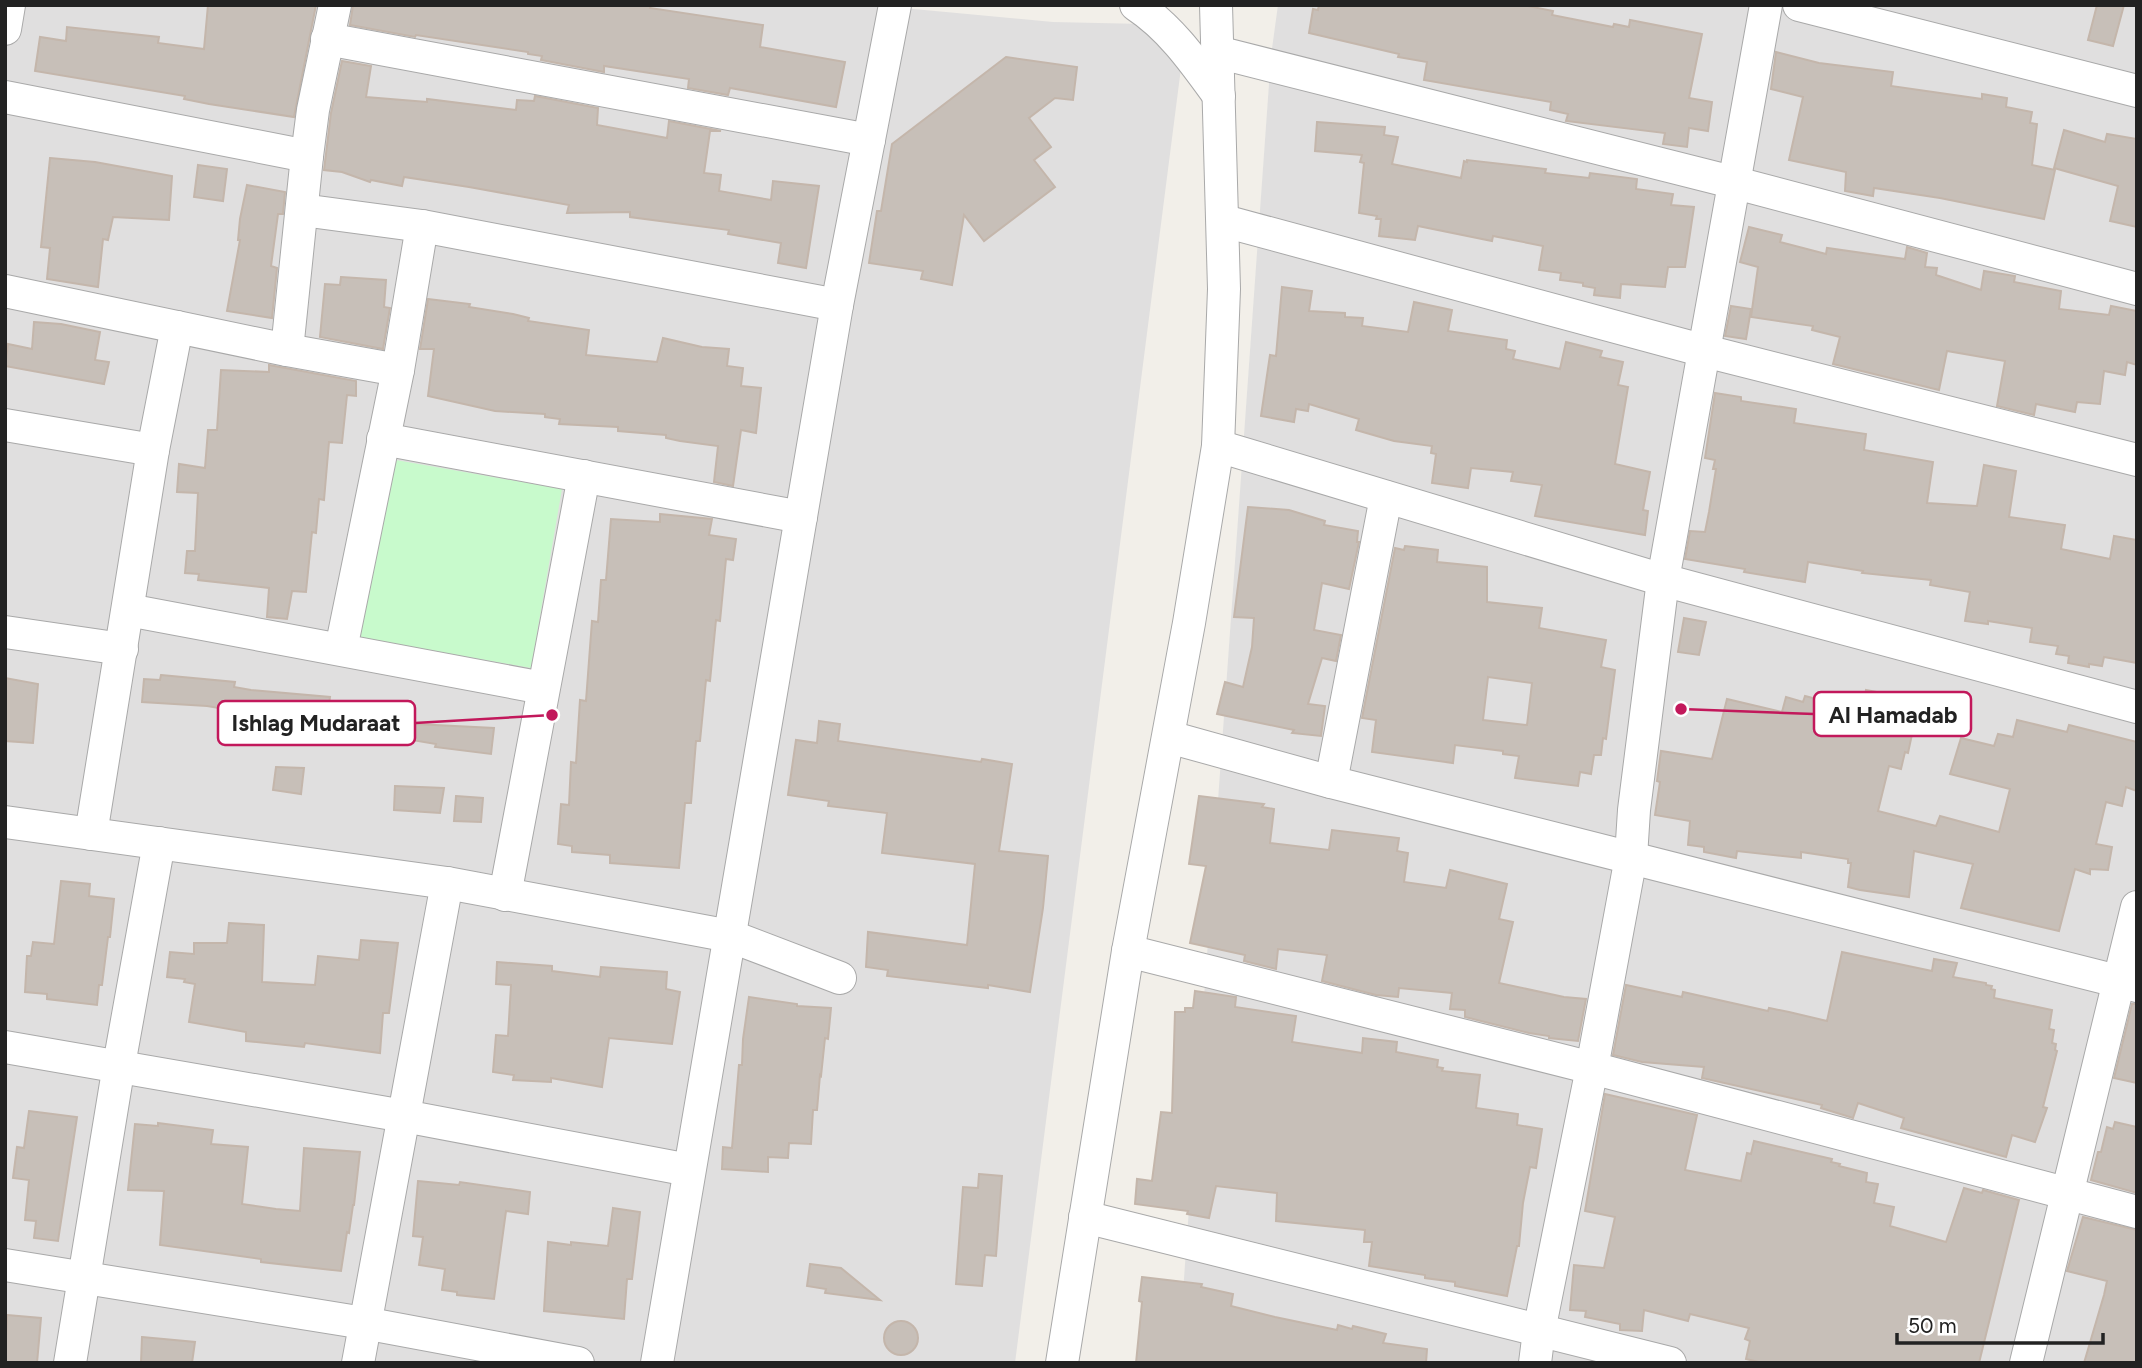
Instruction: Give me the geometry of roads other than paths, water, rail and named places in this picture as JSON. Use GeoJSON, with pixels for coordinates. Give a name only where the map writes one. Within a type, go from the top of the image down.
{"type":"FeatureCollection","features":[{"type":"Feature","properties":{"kind":"street"},"geometry":{"type":"LineString","coordinates":[[5,29],[9,5]]}},
{"type":"Feature","properties":{"kind":"street"},"geometry":{"type":"LineString","coordinates":[[287,350],[307,156],[335,5]]}},
{"type":"Feature","properties":{"kind":"street"},"geometry":{"type":"LineString","coordinates":[[657,1363],[837,305],[895,5]]}},
{"type":"Feature","properties":{"kind":"street"},"geometry":{"type":"LineString","coordinates":[[1136,5],[1187,52],[1219,96]]}},
{"type":"Feature","properties":{"kind":"street"},"geometry":{"type":"LineString","coordinates":[[1062,1363],[1128,951],[1169,737],[1217,446],[1224,289],[1224,221],[1216,5]]}},
{"type":"Feature","properties":{"kind":"street"},"geometry":{"type":"LineString","coordinates":[[1535,1363],[1631,857],[1634,810],[1663,580],[1766,5]]}},
{"type":"Feature","properties":{"kind":"street"},"geometry":{"type":"LineString","coordinates":[[1799,5],[2137,91]]}},
{"type":"Feature","properties":{"kind":"street"},"geometry":{"type":"LineString","coordinates":[[327,39],[869,140]]}},
{"type":"Feature","properties":{"kind":"street"},"geometry":{"type":"LineString","coordinates":[[1217,52],[1735,183],[2137,289]]}},
{"type":"Feature","properties":{"kind":"street"},"geometry":{"type":"LineString","coordinates":[[5,97],[307,156]]}},
{"type":"Feature","properties":{"kind":"street"},"geometry":{"type":"LineString","coordinates":[[302,210],[422,226],[837,305]]}},
{"type":"Feature","properties":{"kind":"street"},"geometry":{"type":"LineString","coordinates":[[1224,221],[1705,351],[2137,460]]}},
{"type":"Feature","properties":{"kind":"street"},"geometry":{"type":"LineString","coordinates":[[341,649],[398,370],[422,226]]}},
{"type":"Feature","properties":{"kind":"street"},"geometry":{"type":"LineString","coordinates":[[5,291],[287,350],[398,370]]}},
{"type":"Feature","properties":{"kind":"street"},"geometry":{"type":"LineString","coordinates":[[91,834],[153,450],[177,327]]}},
{"type":"Feature","properties":{"kind":"street"},"geometry":{"type":"LineString","coordinates":[[5,425],[153,450]]}},
{"type":"Feature","properties":{"kind":"street"},"geometry":{"type":"LineString","coordinates":[[383,439],[801,517]]}},
{"type":"Feature","properties":{"kind":"street"},"geometry":{"type":"LineString","coordinates":[[1217,446],[1663,580],[2137,707]]}},
{"type":"Feature","properties":{"kind":"street"},"geometry":{"type":"LineString","coordinates":[[505,895],[584,476]]}},
{"type":"Feature","properties":{"kind":"street"},"geometry":{"type":"LineString","coordinates":[[1331,782],[1386,496]]}},
{"type":"Feature","properties":{"kind":"street"},"geometry":{"type":"LineString","coordinates":[[128,610],[543,688]]}},
{"type":"Feature","properties":{"kind":"street"},"geometry":{"type":"LineString","coordinates":[[5,632],[122,649]]}},
{"type":"Feature","properties":{"kind":"street"},"geometry":{"type":"LineString","coordinates":[[1169,737],[1331,782],[2127,984]]}},
{"type":"Feature","properties":{"kind":"street"},"geometry":{"type":"LineString","coordinates":[[5,822],[447,883],[730,936],[840,978]]}},
{"type":"Feature","properties":{"kind":"street"},"geometry":{"type":"LineString","coordinates":[[69,1363],[159,843]]}},
{"type":"Feature","properties":{"kind":"street"},"geometry":{"type":"LineString","coordinates":[[358,1363],[447,883]]}},
{"type":"Feature","properties":{"kind":"street"},"geometry":{"type":"LineString","coordinates":[[2026,1363],[2067,1195],[2127,984],[2137,907]]}},
{"type":"Feature","properties":{"kind":"street"},"geometry":{"type":"LineString","coordinates":[[1128,951],[1592,1068],[2137,1212]]}},
{"type":"Feature","properties":{"kind":"street"},"geometry":{"type":"LineString","coordinates":[[5,1046],[404,1116],[689,1170]]}},
{"type":"Feature","properties":{"kind":"street"},"geometry":{"type":"LineString","coordinates":[[1085,1217],[1670,1363]]}},
{"type":"Feature","properties":{"kind":"street"},"geometry":{"type":"LineString","coordinates":[[5,1265],[364,1323],[578,1363]]}},
{"type":"Feature","properties":{"kind":"place","name":"Al Hamadab"},"geometry":{"type":"Point","coordinates":[1681,709]}},
{"type":"Feature","properties":{"kind":"place","name":"Ishlag Mudaraat"},"geometry":{"type":"Point","coordinates":[552,715]}}]}
